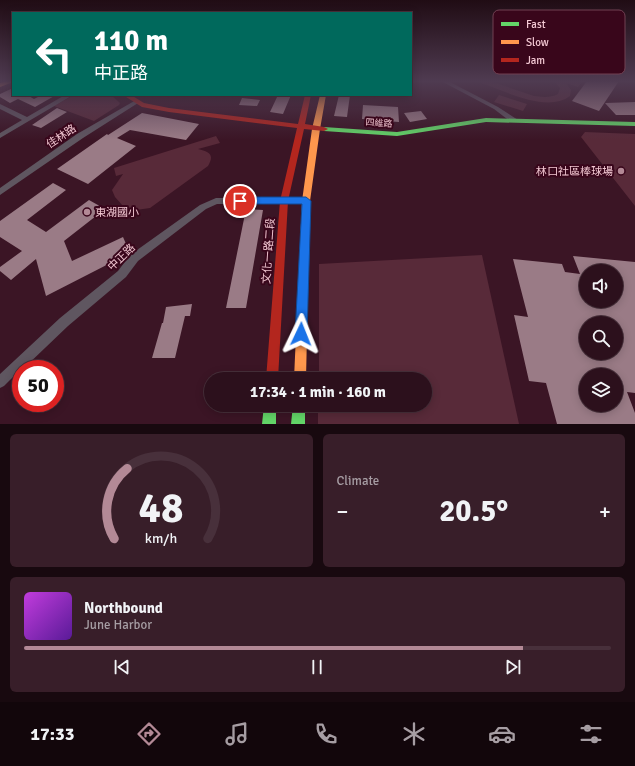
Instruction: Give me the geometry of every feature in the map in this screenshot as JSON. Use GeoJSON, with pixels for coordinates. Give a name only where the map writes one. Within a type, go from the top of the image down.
{"type":"FeatureCollection","features":[{"type":"Feature","properties":{"kind":"main road","name":"文化一路二段"},"geometry":{"type":"LineString","coordinates":[[272,372],[284,201],[307,101]]}},
{"type":"Feature","properties":{"kind":"main road"},"geometry":{"type":"LineString","coordinates":[[300,372],[306,201],[316,129],[322,101]]}},
{"type":"Feature","properties":{"kind":"main road","name":"四維路"},"geometry":{"type":"LineString","coordinates":[[136,102],[146,106],[169,110],[316,129],[397,134],[486,120],[635,124]]}},
{"type":"Feature","properties":{"kind":"main road"},"geometry":{"type":"LineString","coordinates":[[269,424],[270,412]]}},
{"type":"Feature","properties":{"kind":"main road"},"geometry":{"type":"LineString","coordinates":[[298,424],[299,412]]}},
{"type":"Feature","properties":{"kind":"street"},"geometry":{"type":"LineString","coordinates":[[0,136],[60,101]]}},
{"type":"Feature","properties":{"kind":"street"},"geometry":{"type":"LineString","coordinates":[[482,101],[514,120]]}},
{"type":"Feature","properties":{"kind":"street","name":"佳林路"},"geometry":{"type":"LineString","coordinates":[[0,192],[80,136],[136,102]]}},
{"type":"Feature","properties":{"kind":"street"},"geometry":{"type":"LineString","coordinates":[[0,106],[28,120]]}},
{"type":"Feature","properties":{"kind":"street","name":"中正路"},"geometry":{"type":"LineString","coordinates":[[0,382],[64,322],[122,274],[134,258],[203,207],[216,201],[306,201]]}},
{"type":"Feature","properties":{"kind":"shaded area"},"geometry":{"type":"Polygon","coordinates":[[[63,101],[118,101],[120,103],[94,121],[54,106],[63,101]]]}},
{"type":"Feature","properties":{"kind":"shaded area"},"geometry":{"type":"Polygon","coordinates":[[[517,101],[527,104],[523,111],[494,102],[517,101]]]}},
{"type":"Feature","properties":{"kind":"shaded area"},"geometry":{"type":"Polygon","coordinates":[[[535,101],[560,101],[549,102],[535,101]]]}},
{"type":"Feature","properties":{"kind":"shaded area","name":"林口社區棒球場"},"geometry":{"type":"Polygon","coordinates":[[[585,132],[635,134],[635,206],[581,137],[585,132]]]}},
{"type":"Feature","properties":{"kind":"shaded area"},"geometry":{"type":"Polygon","coordinates":[[[216,136],[220,143],[198,149],[210,154],[211,159],[208,166],[150,208],[136,210],[123,206],[115,197],[112,190],[123,174],[116,176],[114,168],[216,136]]]}},
{"type":"Feature","properties":{"kind":"shaded area"},"geometry":{"type":"Polygon","coordinates":[[[482,255],[519,424],[318,424],[318,412],[432,412],[432,372],[319,372],[319,264],[482,255]]]}},
{"type":"Feature","properties":{"kind":"building"},"geometry":{"type":"Polygon","coordinates":[[[22,101],[46,101],[35,107],[22,101]]]}},
{"type":"Feature","properties":{"kind":"building"},"geometry":{"type":"Polygon","coordinates":[[[241,101],[260,101],[257,106],[239,105],[241,101]]]}},
{"type":"Feature","properties":{"kind":"building"},"geometry":{"type":"Polygon","coordinates":[[[275,101],[289,101],[283,114],[270,112],[275,101]]]}},
{"type":"Feature","properties":{"kind":"building"},"geometry":{"type":"Polygon","coordinates":[[[338,101],[349,101],[347,117],[334,116],[338,101]]]}},
{"type":"Feature","properties":{"kind":"building"},"geometry":{"type":"Polygon","coordinates":[[[572,101],[606,101],[599,111],[572,101]]]}},
{"type":"Feature","properties":{"kind":"building"},"geometry":{"type":"Polygon","coordinates":[[[635,102],[635,115],[616,115],[605,103],[635,102]]]}},
{"type":"Feature","properties":{"kind":"building"},"geometry":{"type":"Polygon","coordinates":[[[363,105],[398,107],[399,122],[362,119],[363,105]]]}},
{"type":"Feature","properties":{"kind":"building"},"geometry":{"type":"Polygon","coordinates":[[[57,108],[67,112],[41,128],[32,125],[57,108]]]}},
{"type":"Feature","properties":{"kind":"building"},"geometry":{"type":"Polygon","coordinates":[[[421,111],[427,119],[410,122],[404,113],[421,111]]]}},
{"type":"Feature","properties":{"kind":"building"},"geometry":{"type":"Polygon","coordinates":[[[142,113],[199,124],[186,140],[130,130],[117,138],[136,146],[88,184],[57,169],[107,134],[108,135],[142,113]]]}},
{"type":"Feature","properties":{"kind":"building"},"geometry":{"type":"Polygon","coordinates":[[[53,183],[66,190],[27,220],[46,232],[89,200],[105,209],[64,241],[72,261],[123,237],[130,253],[46,296],[36,259],[11,280],[0,271],[0,267],[22,251],[0,237],[0,221],[53,183]]]}},
{"type":"Feature","properties":{"kind":"building"},"geometry":{"type":"Polygon","coordinates":[[[246,209],[263,210],[246,308],[226,308],[246,209]]]}},
{"type":"Feature","properties":{"kind":"building"},"geometry":{"type":"Polygon","coordinates":[[[573,256],[635,262],[635,393],[627,392],[635,413],[635,424],[557,424],[546,383],[529,381],[514,315],[528,317],[513,259],[562,264],[565,272],[579,274],[579,308],[623,308],[623,264],[579,264],[579,271],[573,256]]]}},
{"type":"Feature","properties":{"kind":"building"},"geometry":{"type":"Polygon","coordinates":[[[192,304],[190,316],[185,316],[175,358],[152,358],[163,323],[166,307],[192,304]]]}},
{"type":"Feature","properties":{"kind":"traffic: fast"},"geometry":{"type":"LineString","coordinates":[[324,129],[397,134],[486,120],[635,124]]}},
{"type":"Feature","properties":{"kind":"traffic: fast"},"geometry":{"type":"LineString","coordinates":[[269,424],[270,412]]}},
{"type":"Feature","properties":{"kind":"traffic: fast"},"geometry":{"type":"LineString","coordinates":[[298,424],[299,412]]}},
{"type":"Feature","properties":{"kind":"traffic: slow"},"geometry":{"type":"LineString","coordinates":[[300,372],[306,201],[316,129],[322,101]]}},
{"type":"Feature","properties":{"kind":"traffic: jam"},"geometry":{"type":"LineString","coordinates":[[135,101],[142,105],[169,110],[324,129]]}},
{"type":"Feature","properties":{"kind":"traffic: jam"},"geometry":{"type":"LineString","coordinates":[[272,372],[284,201],[307,101]]}},
{"type":"Feature","properties":{"kind":"place","name":"林口社區棒球場"},"geometry":{"type":"Point","coordinates":[621,171]}},
{"type":"Feature","properties":{"kind":"place","name":"東湖國小"},"geometry":{"type":"Point","coordinates":[87,212]}},
{"type":"Feature","properties":{"kind":"route"},"geometry":{"type":"LineString","coordinates":[[240,201],[306,201],[301,334]]}}]}
